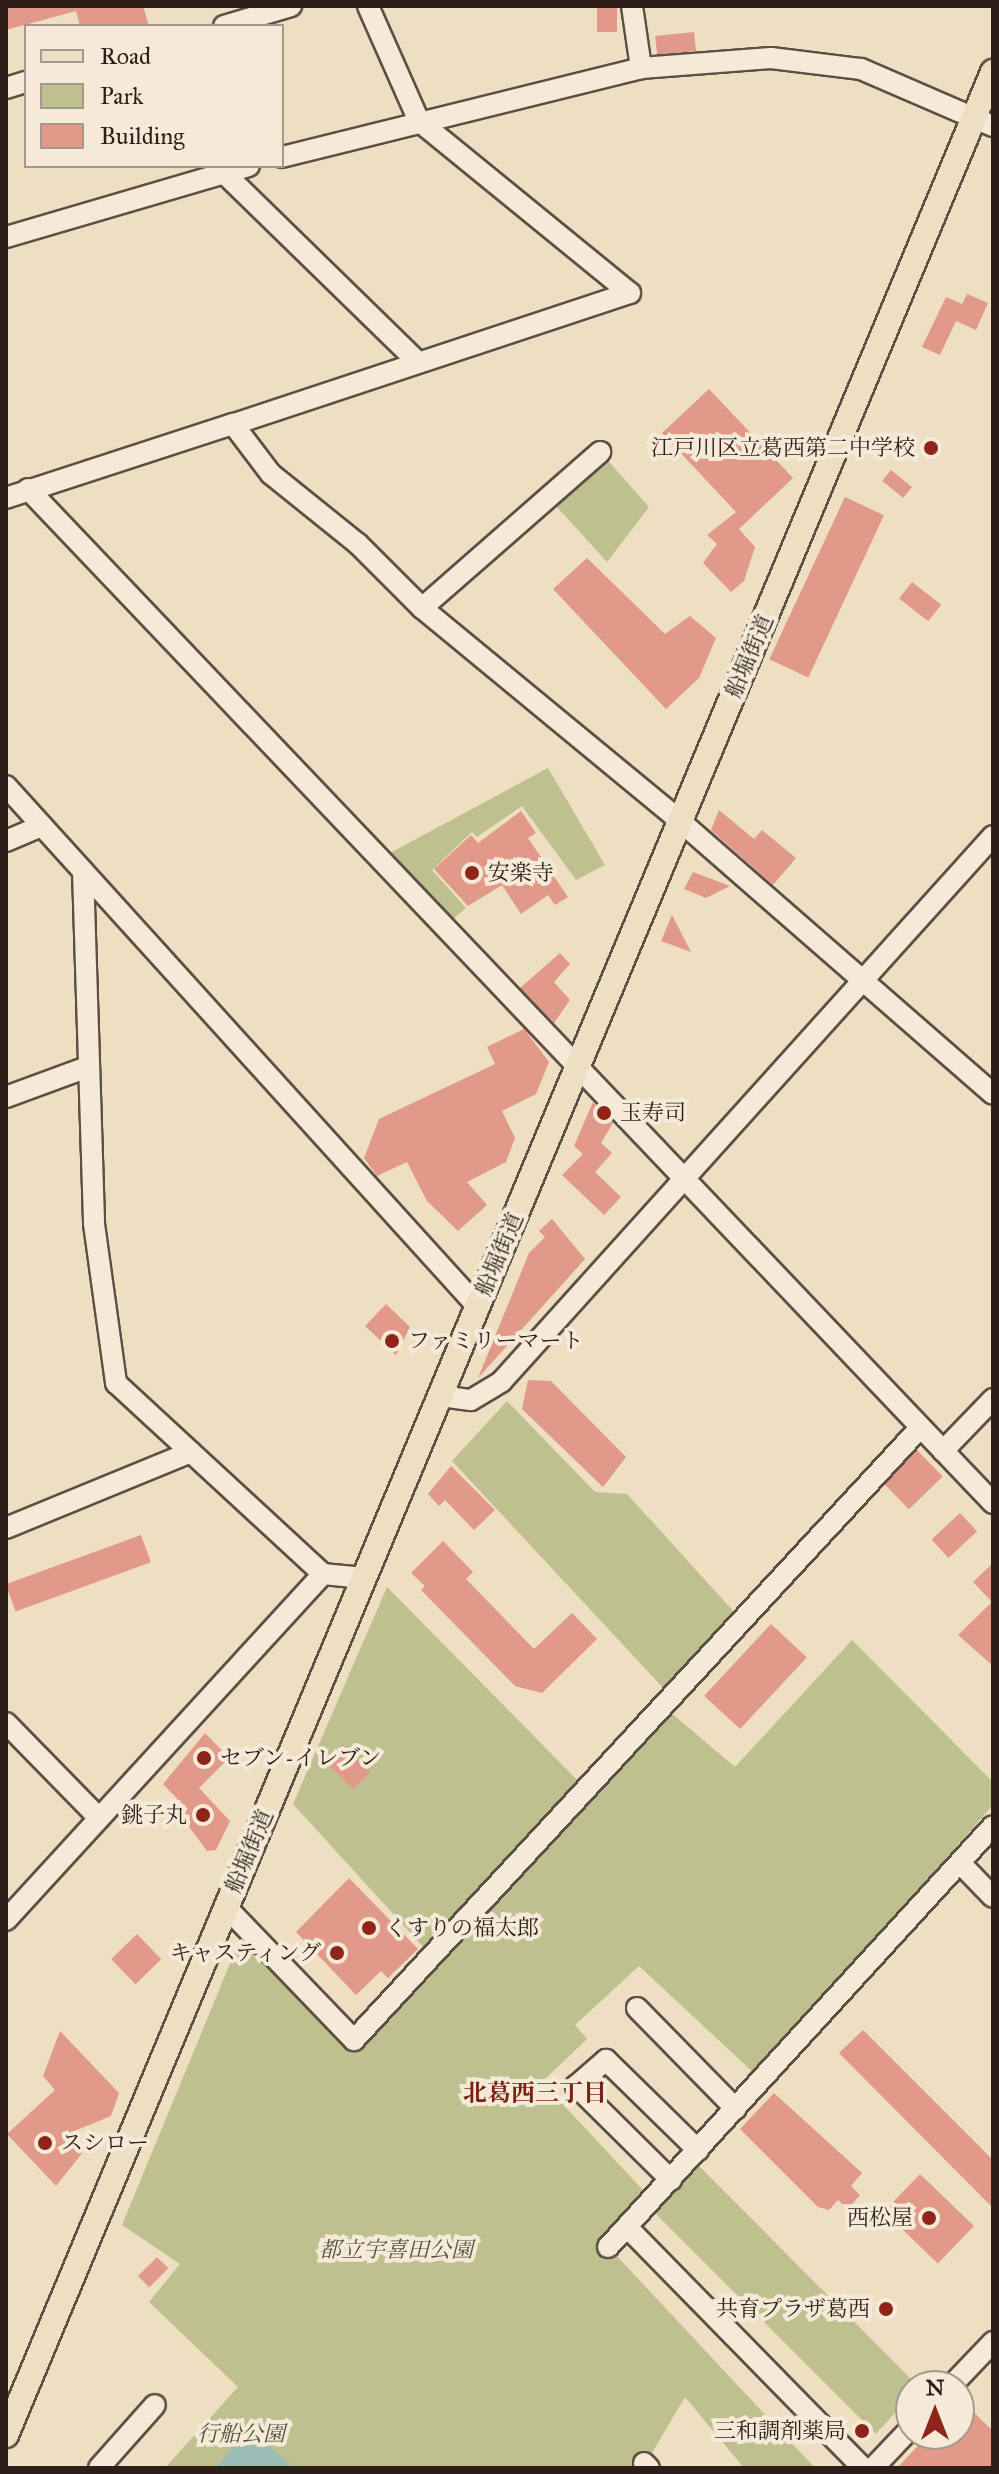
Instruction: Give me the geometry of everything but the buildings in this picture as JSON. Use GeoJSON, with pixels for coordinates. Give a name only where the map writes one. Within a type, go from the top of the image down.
{"type":"FeatureCollection","features":[{"type":"Feature","properties":{"kind":"main road","name":"船堀街道"},"geometry":{"type":"LineString","coordinates":[[6,2435],[680,821],[983,121],[993,72]]}},
{"type":"Feature","properties":{"kind":"street"},"geometry":{"type":"LineString","coordinates":[[231,24],[291,6]]}},
{"type":"Feature","properties":{"kind":"street"},"geometry":{"type":"LineString","coordinates":[[6,498],[630,293],[419,121],[368,6]]}},
{"type":"Feature","properties":{"kind":"street"},"geometry":{"type":"LineString","coordinates":[[632,6],[641,68]]}},
{"type":"Feature","properties":{"kind":"street"},"geometry":{"type":"LineString","coordinates":[[284,156],[641,68],[810,59],[861,69],[983,121]]}},
{"type":"Feature","properties":{"kind":"street"},"geometry":{"type":"LineString","coordinates":[[6,237],[232,169],[418,362]]}},
{"type":"Feature","properties":{"kind":"street"},"geometry":{"type":"LineString","coordinates":[[233,424],[271,474],[358,544],[422,608],[680,821],[993,1094]]}},
{"type":"Feature","properties":{"kind":"street"},"geometry":{"type":"LineString","coordinates":[[422,608],[600,452]]}},
{"type":"Feature","properties":{"kind":"street"},"geometry":{"type":"LineString","coordinates":[[28,489],[993,1503]]}},
{"type":"Feature","properties":{"kind":"street"},"geometry":{"type":"LineString","coordinates":[[6,786],[477,1306]]}},
{"type":"Feature","properties":{"kind":"street"},"geometry":{"type":"LineString","coordinates":[[6,841],[42,826]]}},
{"type":"Feature","properties":{"kind":"street"},"geometry":{"type":"LineString","coordinates":[[441,1396],[471,1400],[501,1382],[993,836]]}},
{"type":"Feature","properties":{"kind":"street"},"geometry":{"type":"LineString","coordinates":[[83,871],[85,1068],[94,1224],[116,1383],[323,1574],[364,1578]]}},
{"type":"Feature","properties":{"kind":"street"},"geometry":{"type":"LineString","coordinates":[[6,1097],[85,1068]]}},
{"type":"Feature","properties":{"kind":"street"},"geometry":{"type":"LineString","coordinates":[[943,1451],[993,1399]]}},
{"type":"Feature","properties":{"kind":"street"},"geometry":{"type":"LineString","coordinates":[[225,1906],[354,2040],[920,1428]]}},
{"type":"Feature","properties":{"kind":"street"},"geometry":{"type":"LineString","coordinates":[[6,1528],[191,1452]]}},
{"type":"Feature","properties":{"kind":"street"},"geometry":{"type":"LineString","coordinates":[[6,1920],[323,1574]]}},
{"type":"Feature","properties":{"kind":"street"},"geometry":{"type":"LineString","coordinates":[[6,1723],[99,1818]]}},
{"type":"Feature","properties":{"kind":"street"},"geometry":{"type":"LineString","coordinates":[[608,2247],[993,1826]]}},
{"type":"Feature","properties":{"kind":"street"},"geometry":{"type":"LineString","coordinates":[[960,1863],[993,1897]]}},
{"type":"Feature","properties":{"kind":"street"},"geometry":{"type":"LineString","coordinates":[[637,2008],[736,2109]]}},
{"type":"Feature","properties":{"kind":"street"},"geometry":{"type":"LineString","coordinates":[[671,2180],[576,2086],[606,2060],[698,2150]]}},
{"type":"Feature","properties":{"kind":"street"},"geometry":{"type":"LineString","coordinates":[[627,2227],[863,2468]]}},
{"type":"Feature","properties":{"kind":"street"},"geometry":{"type":"LineString","coordinates":[[966,2370],[993,2342]]}},
{"type":"Feature","properties":{"kind":"street"},"geometry":{"type":"LineString","coordinates":[[99,2468],[155,2405]]}},
{"type":"Feature","properties":{"kind":"street"},"geometry":{"type":"LineString","coordinates":[[873,2468],[895,2445]]}},
{"type":"Feature","properties":{"kind":"green space"},"geometry":{"type":"Polygon","coordinates":[[[600,452],[649,507],[607,562],[547,496],[600,452]]]}},
{"type":"Feature","properties":{"kind":"green space"},"geometry":{"type":"Polygon","coordinates":[[[548,768],[605,865],[576,880],[522,806],[477,837],[472,832],[432,870],[466,908],[452,920],[390,853],[548,768]]]}},
{"type":"Feature","properties":{"kind":"green space"},"geometry":{"type":"Polygon","coordinates":[[[507,1401],[595,1492],[627,1494],[736,1614],[666,1691],[452,1461],[507,1401]]]}},
{"type":"Feature","properties":{"kind":"green space","name":"都立宇喜田公園"},"geometry":{"type":"Polygon","coordinates":[[[387,1587],[591,1794],[669,1711],[735,1767],[852,1640],[993,1782],[993,1805],[756,2075],[639,1966],[575,2025],[587,2039],[542,2082],[656,2204],[696,2163],[902,2370],[895,2370],[895,2413],[876,2434],[652,2210],[614,2253],[815,2468],[744,2468],[685,2397],[643,2468],[165,2468],[238,2387],[149,2302],[180,2264],[122,2225],[243,1932],[355,2046],[436,1961],[293,1804],[387,1587]]]}},
{"type":"Feature","properties":{"kind":"water"},"geometry":{"type":"Polygon","coordinates":[[[250,2429],[294,2468],[215,2468],[250,2429]]]}},
{"type":"Feature","properties":{"kind":"place","name":"江戸川区立葛西第二中学校"},"geometry":{"type":"Point","coordinates":[931,448]}},
{"type":"Feature","properties":{"kind":"place","name":"安楽寺"},"geometry":{"type":"Point","coordinates":[472,873]}},
{"type":"Feature","properties":{"kind":"place","name":"玉寿司"},"geometry":{"type":"Point","coordinates":[604,1113]}},
{"type":"Feature","properties":{"kind":"place","name":"ファミリーマート"},"geometry":{"type":"Point","coordinates":[392,1341]}},
{"type":"Feature","properties":{"kind":"place","name":"セブン-イレブン"},"geometry":{"type":"Point","coordinates":[204,1758]}},
{"type":"Feature","properties":{"kind":"place","name":"銚子丸"},"geometry":{"type":"Point","coordinates":[203,1815]}},
{"type":"Feature","properties":{"kind":"place","name":"くすりの福太郎"},"geometry":{"type":"Point","coordinates":[369,1928]}},
{"type":"Feature","properties":{"kind":"place","name":"キャスティング"},"geometry":{"type":"Point","coordinates":[337,1953]}},
{"type":"Feature","properties":{"kind":"place","name":"スシロー"},"geometry":{"type":"Point","coordinates":[45,2143]}},
{"type":"Feature","properties":{"kind":"place","name":"西松屋"},"geometry":{"type":"Point","coordinates":[929,2218]}},
{"type":"Feature","properties":{"kind":"place","name":"共育プラザ葛西"},"geometry":{"type":"Point","coordinates":[886,2309]}},
{"type":"Feature","properties":{"kind":"place","name":"三和調剤薬局"},"geometry":{"type":"Point","coordinates":[862,2431]}},
{"type":"Feature","properties":{"kind":"district","name":"北葛西三丁目"},"geometry":{"type":"Point","coordinates":[535,2094]}},
{"type":"Feature","properties":{"kind":"park label","name":"行船公園"},"geometry":{"type":"Point","coordinates":[241,2434]}}]}
